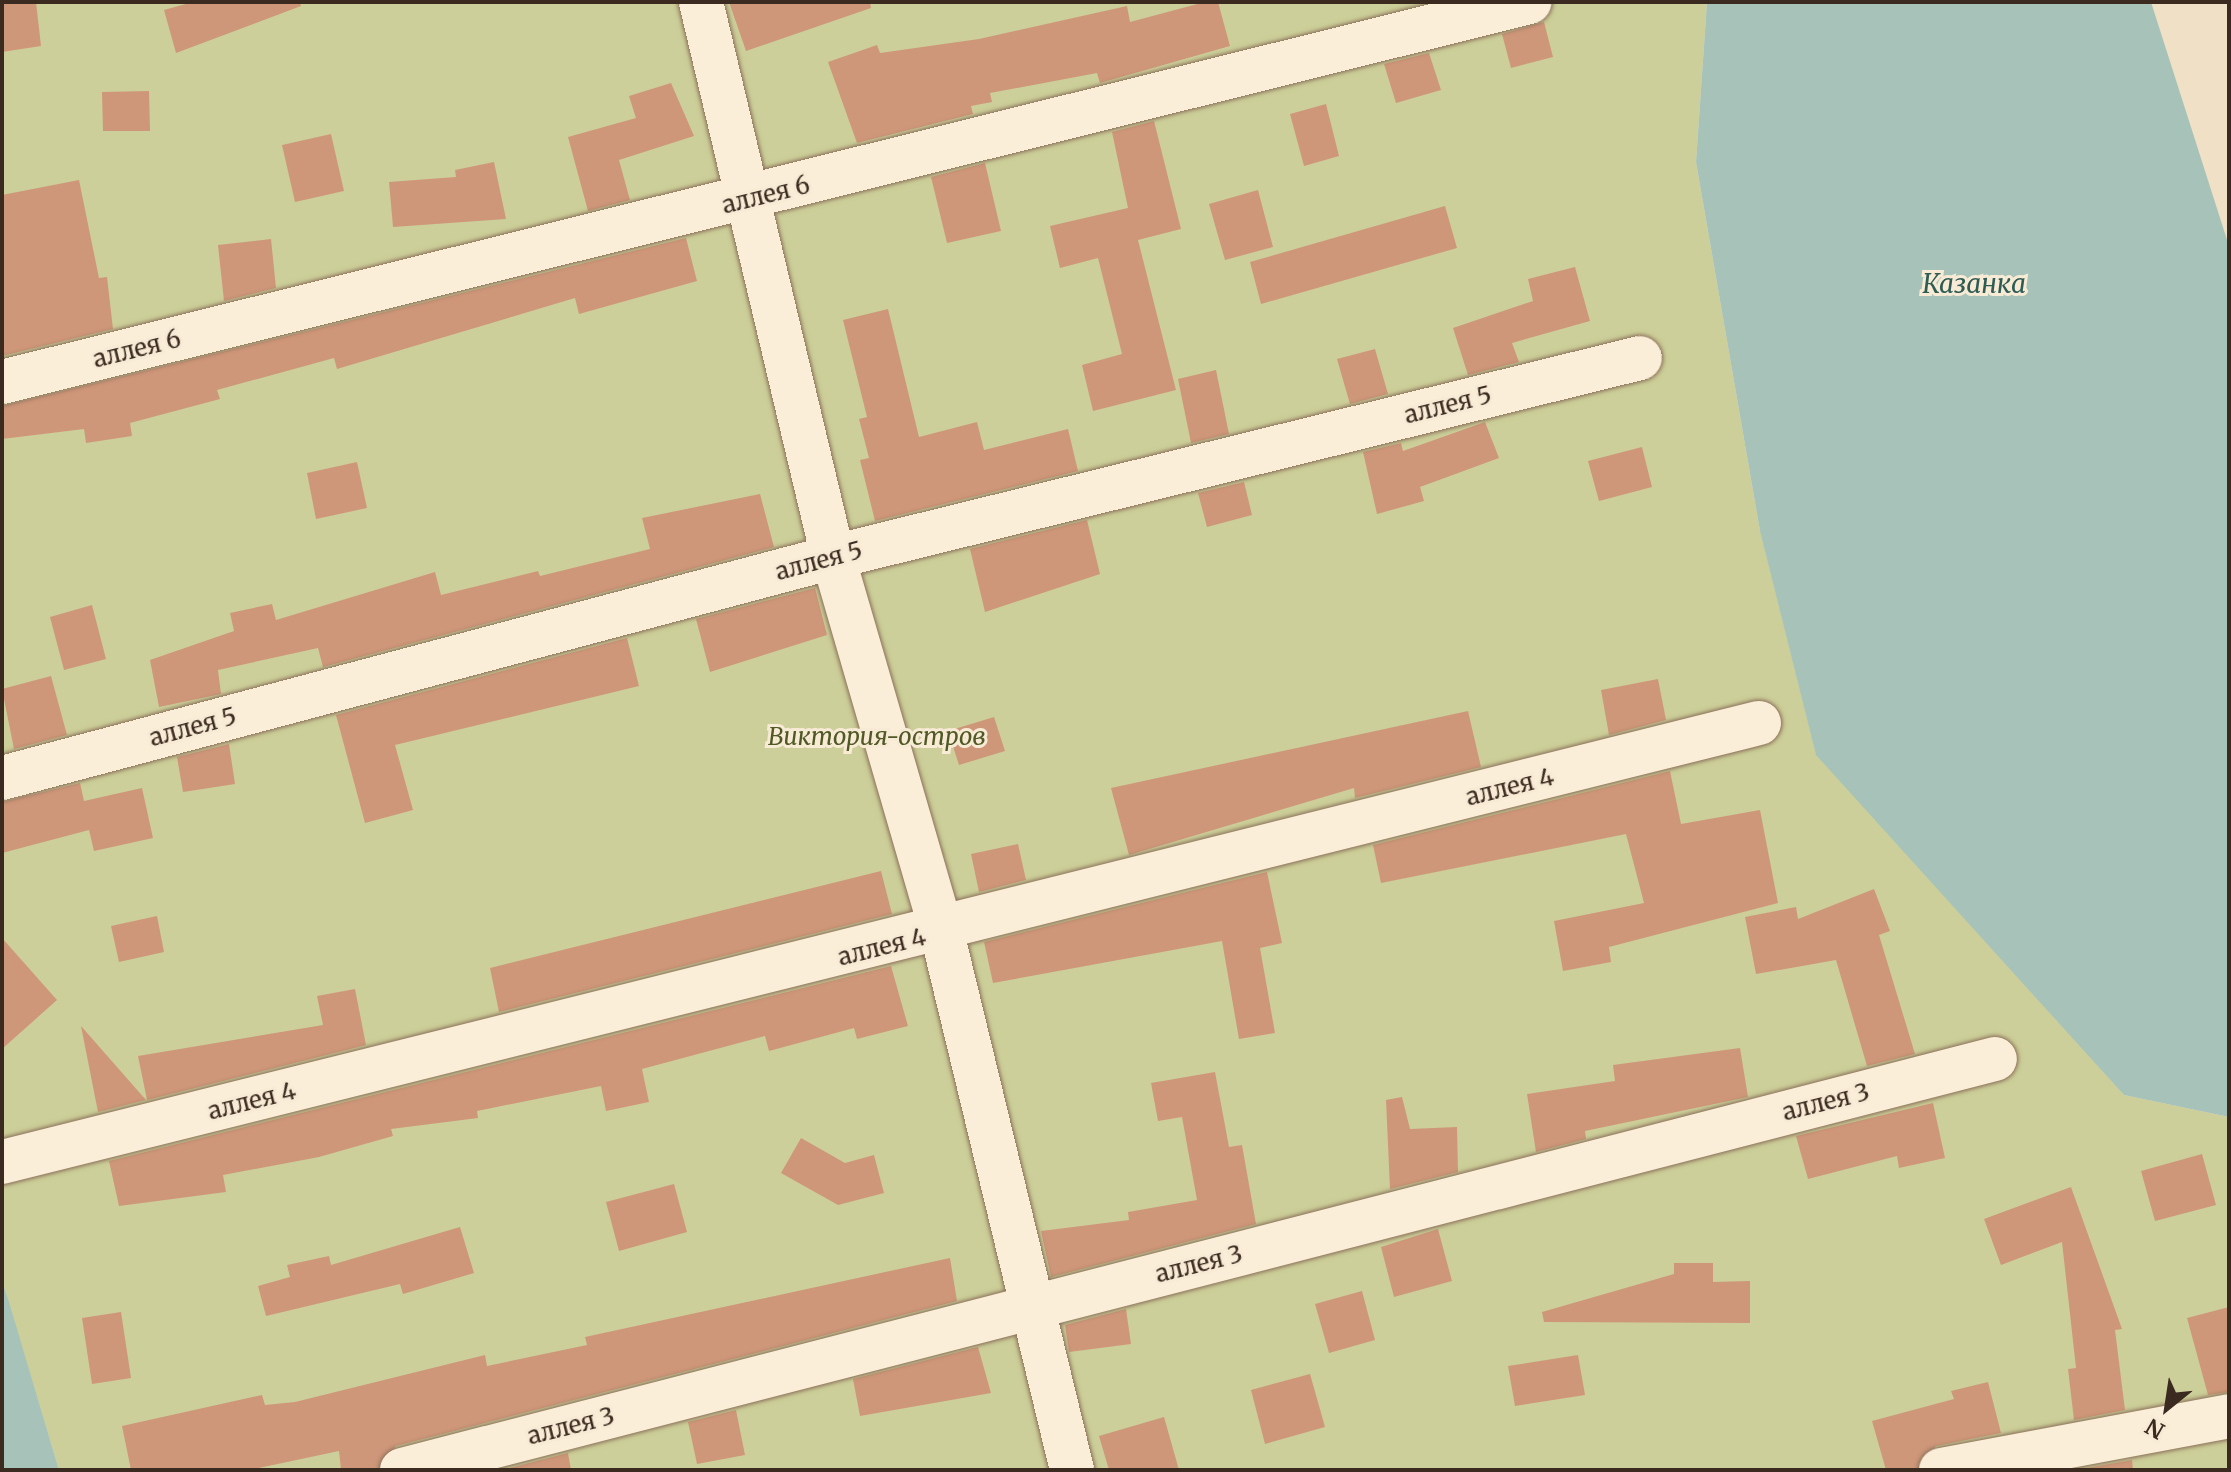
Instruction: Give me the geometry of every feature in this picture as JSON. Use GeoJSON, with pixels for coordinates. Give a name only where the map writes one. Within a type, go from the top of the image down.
{"type":"FeatureCollection","features":[{"type":"Feature","properties":{"kind":"lane"},"geometry":{"type":"LineString","coordinates":[[701,2],[833,557],[942,933],[1072,1470]]}},
{"type":"Feature","properties":{"kind":"lane","name":"аллея 6"},"geometry":{"type":"LineString","coordinates":[[2,382],[746,200],[1529,2]]}},
{"type":"Feature","properties":{"kind":"lane","name":"аллея 5"},"geometry":{"type":"LineString","coordinates":[[2,778],[833,557],[1640,358]]}},
{"type":"Feature","properties":{"kind":"lane","name":"аллея 4"},"geometry":{"type":"LineString","coordinates":[[2,1162],[942,933],[1759,723]]}},
{"type":"Feature","properties":{"kind":"lane","name":"аллея 3"},"geometry":{"type":"LineString","coordinates":[[402,1470],[1995,1059]]}},
{"type":"Feature","properties":{"kind":"lane"},"geometry":{"type":"LineString","coordinates":[[1941,1470],[2229,1416]]}},
{"type":"Feature","properties":{"kind":"green space","name":"Виктория-остров"},"geometry":{"type":"Polygon","coordinates":[[[2,2],[1707,2],[1696,162],[1760,531],[1984,936],[2124,1095],[2229,1117],[2229,1470],[59,1470],[2,1281],[2,2]]]}},
{"type":"Feature","properties":{"kind":"water","name":"Казанка"},"geometry":{"type":"Polygon","coordinates":[[[1707,2],[2151,2],[2229,246],[2229,1117],[2124,1095],[1816,755],[1760,531],[1696,162],[1707,2]]]}},
{"type":"Feature","properties":{"kind":"water"},"geometry":{"type":"Polygon","coordinates":[[[2,1281],[9,1302],[59,1470],[2,1470],[2,1281]]]}},
{"type":"Feature","properties":{"kind":"building"},"geometry":{"type":"Polygon","coordinates":[[[2,2],[36,2],[41,46],[2,52],[2,2]]]}},
{"type":"Feature","properties":{"kind":"building"},"geometry":{"type":"Polygon","coordinates":[[[193,2],[300,2],[301,6],[176,53],[164,10],[193,2]]]}},
{"type":"Feature","properties":{"kind":"building"},"geometry":{"type":"Polygon","coordinates":[[[729,2],[870,2],[871,8],[746,51],[729,2]]]}},
{"type":"Feature","properties":{"kind":"building"},"geometry":{"type":"Polygon","coordinates":[[[1205,2],[1218,2],[1230,46],[1100,83],[1097,73],[990,93],[992,102],[971,106],[973,114],[857,143],[828,62],[877,45],[880,53],[979,39],[1127,6],[1130,22],[1205,2]]]}},
{"type":"Feature","properties":{"kind":"building"},"geometry":{"type":"Polygon","coordinates":[[[1544,22],[1553,57],[1511,68],[1502,34],[1544,22]]]}},
{"type":"Feature","properties":{"kind":"building"},"geometry":{"type":"Polygon","coordinates":[[[1429,53],[1441,90],[1396,103],[1384,64],[1429,53]]]}},
{"type":"Feature","properties":{"kind":"building"},"geometry":{"type":"Polygon","coordinates":[[[671,83],[694,136],[619,160],[630,200],[588,211],[568,137],[636,118],[629,96],[671,83]]]}},
{"type":"Feature","properties":{"kind":"building"},"geometry":{"type":"Polygon","coordinates":[[[149,91],[150,131],[103,131],[102,92],[149,91]]]}},
{"type":"Feature","properties":{"kind":"building"},"geometry":{"type":"Polygon","coordinates":[[[1326,104],[1339,156],[1304,166],[1290,114],[1326,104]]]}},
{"type":"Feature","properties":{"kind":"building"},"geometry":{"type":"Polygon","coordinates":[[[1154,121],[1181,229],[1138,240],[1176,390],[1093,411],[1082,365],[1122,354],[1098,258],[1060,268],[1050,226],[1128,208],[1112,132],[1154,121]]]}},
{"type":"Feature","properties":{"kind":"building"},"geometry":{"type":"Polygon","coordinates":[[[331,134],[344,191],[295,202],[282,145],[331,134]]]}},
{"type":"Feature","properties":{"kind":"building"},"geometry":{"type":"Polygon","coordinates":[[[494,162],[506,219],[393,227],[389,182],[456,177],[455,170],[494,162]]]}},
{"type":"Feature","properties":{"kind":"building"},"geometry":{"type":"Polygon","coordinates":[[[985,163],[1001,231],[947,243],[931,177],[985,163]]]}},
{"type":"Feature","properties":{"kind":"building"},"geometry":{"type":"Polygon","coordinates":[[[79,180],[99,278],[107,277],[113,329],[2,356],[2,195],[79,180]]]}},
{"type":"Feature","properties":{"kind":"building"},"geometry":{"type":"Polygon","coordinates":[[[1258,190],[1273,247],[1225,260],[1209,204],[1258,190]]]}},
{"type":"Feature","properties":{"kind":"building"},"geometry":{"type":"Polygon","coordinates":[[[1445,206],[1457,248],[1261,304],[1250,262],[1445,206]]]}},
{"type":"Feature","properties":{"kind":"building"},"geometry":{"type":"Polygon","coordinates":[[[686,238],[697,281],[579,314],[575,298],[337,369],[334,358],[217,390],[220,399],[130,423],[132,436],[86,443],[84,429],[2,439],[2,406],[686,238]]]}},
{"type":"Feature","properties":{"kind":"building"},"geometry":{"type":"Polygon","coordinates":[[[271,239],[276,288],[224,301],[218,245],[271,239]]]}},
{"type":"Feature","properties":{"kind":"building"},"geometry":{"type":"Polygon","coordinates":[[[1575,267],[1590,321],[1512,343],[1519,362],[1468,375],[1453,328],[1533,301],[1528,279],[1575,267]]]}},
{"type":"Feature","properties":{"kind":"building"},"geometry":{"type":"Polygon","coordinates":[[[888,309],[919,437],[977,422],[984,450],[1068,429],[1078,471],[875,521],[860,460],[869,458],[859,419],[867,417],[843,320],[888,309]]]}},
{"type":"Feature","properties":{"kind":"building"},"geometry":{"type":"Polygon","coordinates":[[[1375,349],[1388,394],[1350,404],[1337,359],[1375,349]]]}},
{"type":"Feature","properties":{"kind":"building"},"geometry":{"type":"Polygon","coordinates":[[[1216,370],[1229,434],[1191,443],[1178,379],[1216,370]]]}},
{"type":"Feature","properties":{"kind":"building"},"geometry":{"type":"Polygon","coordinates":[[[1485,422],[1499,458],[1420,487],[1424,501],[1377,514],[1363,452],[1401,443],[1403,451],[1485,422]]]}},
{"type":"Feature","properties":{"kind":"building"},"geometry":{"type":"Polygon","coordinates":[[[1642,447],[1652,487],[1599,501],[1588,461],[1642,447]]]}},
{"type":"Feature","properties":{"kind":"building"},"geometry":{"type":"Polygon","coordinates":[[[357,462],[367,508],[316,519],[307,473],[357,462]]]}},
{"type":"Feature","properties":{"kind":"building"},"geometry":{"type":"Polygon","coordinates":[[[1244,482],[1252,515],[1207,527],[1198,493],[1244,482]]]}},
{"type":"Feature","properties":{"kind":"building"},"geometry":{"type":"Polygon","coordinates":[[[760,494],[774,547],[323,667],[318,648],[218,670],[221,694],[159,707],[150,660],[234,631],[230,613],[272,604],[276,620],[435,572],[441,595],[538,571],[540,576],[650,549],[642,518],[760,494]]]}},
{"type":"Feature","properties":{"kind":"building"},"geometry":{"type":"Polygon","coordinates":[[[1087,520],[1100,574],[985,612],[970,549],[1087,520]]]}},
{"type":"Feature","properties":{"kind":"building"},"geometry":{"type":"Polygon","coordinates":[[[815,588],[827,635],[710,672],[696,619],[815,588]]]}},
{"type":"Feature","properties":{"kind":"building"},"geometry":{"type":"Polygon","coordinates":[[[92,605],[106,659],[64,670],[50,617],[92,605]]]}},
{"type":"Feature","properties":{"kind":"building"},"geometry":{"type":"Polygon","coordinates":[[[627,638],[639,686],[395,745],[413,810],[365,823],[336,715],[627,638]]]}},
{"type":"Feature","properties":{"kind":"building"},"geometry":{"type":"Polygon","coordinates":[[[51,676],[67,735],[14,749],[2,689],[51,676]]]}},
{"type":"Feature","properties":{"kind":"building"},"geometry":{"type":"Polygon","coordinates":[[[1658,679],[1666,720],[1609,735],[1601,690],[1658,679]]]}},
{"type":"Feature","properties":{"kind":"building"},"geometry":{"type":"Polygon","coordinates":[[[1468,711],[1481,767],[1355,798],[1354,788],[1129,855],[1111,788],[1468,711]]]}},
{"type":"Feature","properties":{"kind":"building"},"geometry":{"type":"Polygon","coordinates":[[[994,717],[1005,751],[959,765],[948,731],[994,717]]]}},
{"type":"Feature","properties":{"kind":"building"},"geometry":{"type":"Polygon","coordinates":[[[229,744],[235,784],[183,792],[177,757],[229,744]]]}},
{"type":"Feature","properties":{"kind":"building"},"geometry":{"type":"Polygon","coordinates":[[[1670,771],[1681,824],[1760,810],[1778,903],[1609,947],[1611,962],[1563,971],[1554,921],[1644,903],[1626,834],[1381,883],[1373,845],[1670,771]]]}},
{"type":"Feature","properties":{"kind":"building"},"geometry":{"type":"Polygon","coordinates":[[[80,783],[84,801],[142,788],[153,838],[94,851],[89,830],[2,853],[2,802],[80,783]]]}},
{"type":"Feature","properties":{"kind":"building"},"geometry":{"type":"Polygon","coordinates":[[[1018,844],[1026,880],[979,892],[971,854],[1018,844]]]}},
{"type":"Feature","properties":{"kind":"building"},"geometry":{"type":"Polygon","coordinates":[[[881,871],[892,914],[499,1012],[490,968],[881,871]]]}},
{"type":"Feature","properties":{"kind":"building"},"geometry":{"type":"Polygon","coordinates":[[[1267,872],[1282,943],[1260,948],[1275,1033],[1239,1039],[1222,941],[993,983],[984,942],[1267,872]]]}},
{"type":"Feature","properties":{"kind":"building"},"geometry":{"type":"Polygon","coordinates":[[[1874,889],[1890,931],[1879,935],[1915,1054],[1867,1066],[1836,960],[1756,974],[1745,917],[1796,907],[1798,919],[1874,889]]]}},
{"type":"Feature","properties":{"kind":"building"},"geometry":{"type":"Polygon","coordinates":[[[157,916],[164,952],[119,962],[111,926],[157,916]]]}},
{"type":"Feature","properties":{"kind":"building"},"geometry":{"type":"Polygon","coordinates":[[[2,938],[57,1000],[2,1049],[2,938]]]}},
{"type":"Feature","properties":{"kind":"building"},"geometry":{"type":"Polygon","coordinates":[[[891,966],[908,1026],[857,1039],[854,1028],[769,1051],[765,1036],[642,1069],[649,1102],[606,1111],[601,1086],[477,1111],[478,1118],[391,1129],[393,1136],[319,1157],[223,1175],[226,1192],[119,1206],[109,1161],[891,966]]]}},
{"type":"Feature","properties":{"kind":"building"},"geometry":{"type":"Polygon","coordinates":[[[355,989],[366,1045],[147,1100],[138,1056],[323,1025],[317,996],[355,989]]]}},
{"type":"Feature","properties":{"kind":"building"},"geometry":{"type":"Polygon","coordinates":[[[81,1026],[146,1100],[98,1112],[81,1026]]]}},
{"type":"Feature","properties":{"kind":"building"},"geometry":{"type":"Polygon","coordinates":[[[1740,1048],[1748,1097],[1585,1131],[1586,1139],[1536,1152],[1527,1094],[1615,1081],[1613,1065],[1740,1048]]]}},
{"type":"Feature","properties":{"kind":"building"},"geometry":{"type":"Polygon","coordinates":[[[1215,1072],[1229,1147],[1242,1145],[1256,1224],[1051,1277],[1041,1231],[1129,1220],[1128,1212],[1197,1200],[1182,1117],[1158,1121],[1151,1083],[1215,1072]]]}},
{"type":"Feature","properties":{"kind":"building"},"geometry":{"type":"Polygon","coordinates":[[[1402,1097],[1410,1129],[1457,1127],[1458,1172],[1390,1189],[1386,1100],[1402,1097]]]}},
{"type":"Feature","properties":{"kind":"building"},"geometry":{"type":"Polygon","coordinates":[[[1933,1103],[1945,1158],[1899,1168],[1897,1156],[1808,1179],[1796,1136],[1933,1103]]]}},
{"type":"Feature","properties":{"kind":"building"},"geometry":{"type":"Polygon","coordinates":[[[801,1138],[845,1163],[874,1155],[884,1193],[838,1205],[781,1173],[801,1138]]]}},
{"type":"Feature","properties":{"kind":"building"},"geometry":{"type":"Polygon","coordinates":[[[2202,1154],[2216,1205],[2155,1221],[2141,1171],[2202,1154]]]}},
{"type":"Feature","properties":{"kind":"building"},"geometry":{"type":"Polygon","coordinates":[[[674,1184],[687,1232],[619,1251],[606,1202],[674,1184]]]}},
{"type":"Feature","properties":{"kind":"building"},"geometry":{"type":"Polygon","coordinates":[[[2071,1187],[2122,1329],[2115,1330],[2125,1410],[2074,1420],[2068,1369],[2076,1368],[2062,1242],[2001,1265],[1984,1219],[2071,1187]]]}},
{"type":"Feature","properties":{"kind":"building"},"geometry":{"type":"Polygon","coordinates":[[[460,1227],[474,1273],[403,1294],[400,1284],[266,1316],[258,1286],[290,1277],[287,1265],[329,1256],[331,1265],[460,1227]]]}},
{"type":"Feature","properties":{"kind":"building"},"geometry":{"type":"Polygon","coordinates":[[[1438,1229],[1452,1281],[1394,1297],[1381,1247],[1438,1229]]]}},
{"type":"Feature","properties":{"kind":"building"},"geometry":{"type":"Polygon","coordinates":[[[950,1258],[957,1301],[396,1446],[378,1470],[341,1470],[339,1451],[249,1470],[131,1470],[122,1426],[262,1395],[265,1405],[295,1402],[485,1355],[487,1366],[587,1345],[585,1337],[950,1258]]]}},
{"type":"Feature","properties":{"kind":"building"},"geometry":{"type":"Polygon","coordinates":[[[1674,1263],[1713,1263],[1713,1282],[1750,1281],[1750,1323],[1544,1322],[1542,1312],[1674,1274],[1674,1263]]]}},
{"type":"Feature","properties":{"kind":"building"},"geometry":{"type":"Polygon","coordinates":[[[1362,1291],[1375,1340],[1329,1353],[1315,1304],[1362,1291]]]}},
{"type":"Feature","properties":{"kind":"building"},"geometry":{"type":"Polygon","coordinates":[[[2229,1307],[2229,1392],[2208,1395],[2187,1318],[2229,1307]]]}},
{"type":"Feature","properties":{"kind":"building"},"geometry":{"type":"Polygon","coordinates":[[[1126,1309],[1131,1344],[1069,1352],[1065,1325],[1126,1309]]]}},
{"type":"Feature","properties":{"kind":"building"},"geometry":{"type":"Polygon","coordinates":[[[121,1312],[131,1378],[92,1384],[82,1318],[121,1312]]]}},
{"type":"Feature","properties":{"kind":"building"},"geometry":{"type":"Polygon","coordinates":[[[978,1347],[991,1393],[860,1416],[853,1379],[978,1347]]]}},
{"type":"Feature","properties":{"kind":"building"},"geometry":{"type":"Polygon","coordinates":[[[1578,1355],[1585,1395],[1515,1406],[1508,1366],[1578,1355]]]}},
{"type":"Feature","properties":{"kind":"building"},"geometry":{"type":"Polygon","coordinates":[[[1310,1374],[1325,1427],[1265,1444],[1251,1390],[1310,1374]]]}},
{"type":"Feature","properties":{"kind":"building"},"geometry":{"type":"Polygon","coordinates":[[[1988,1382],[2001,1433],[1936,1446],[1917,1470],[1886,1470],[1872,1421],[1954,1399],[1951,1391],[1988,1382]]]}},
{"type":"Feature","properties":{"kind":"building"},"geometry":{"type":"Polygon","coordinates":[[[736,1410],[745,1455],[697,1464],[688,1422],[736,1410]]]}},
{"type":"Feature","properties":{"kind":"building"},"geometry":{"type":"Polygon","coordinates":[[[1164,1417],[1179,1470],[1109,1470],[1099,1436],[1164,1417]]]}},
{"type":"Feature","properties":{"kind":"building"},"geometry":{"type":"Polygon","coordinates":[[[568,1453],[571,1470],[502,1470],[568,1453]]]}},
{"type":"Feature","properties":{"kind":"building"},"geometry":{"type":"Polygon","coordinates":[[[2132,1460],[2133,1470],[2087,1470],[2087,1468],[2132,1460]]]}}]}
